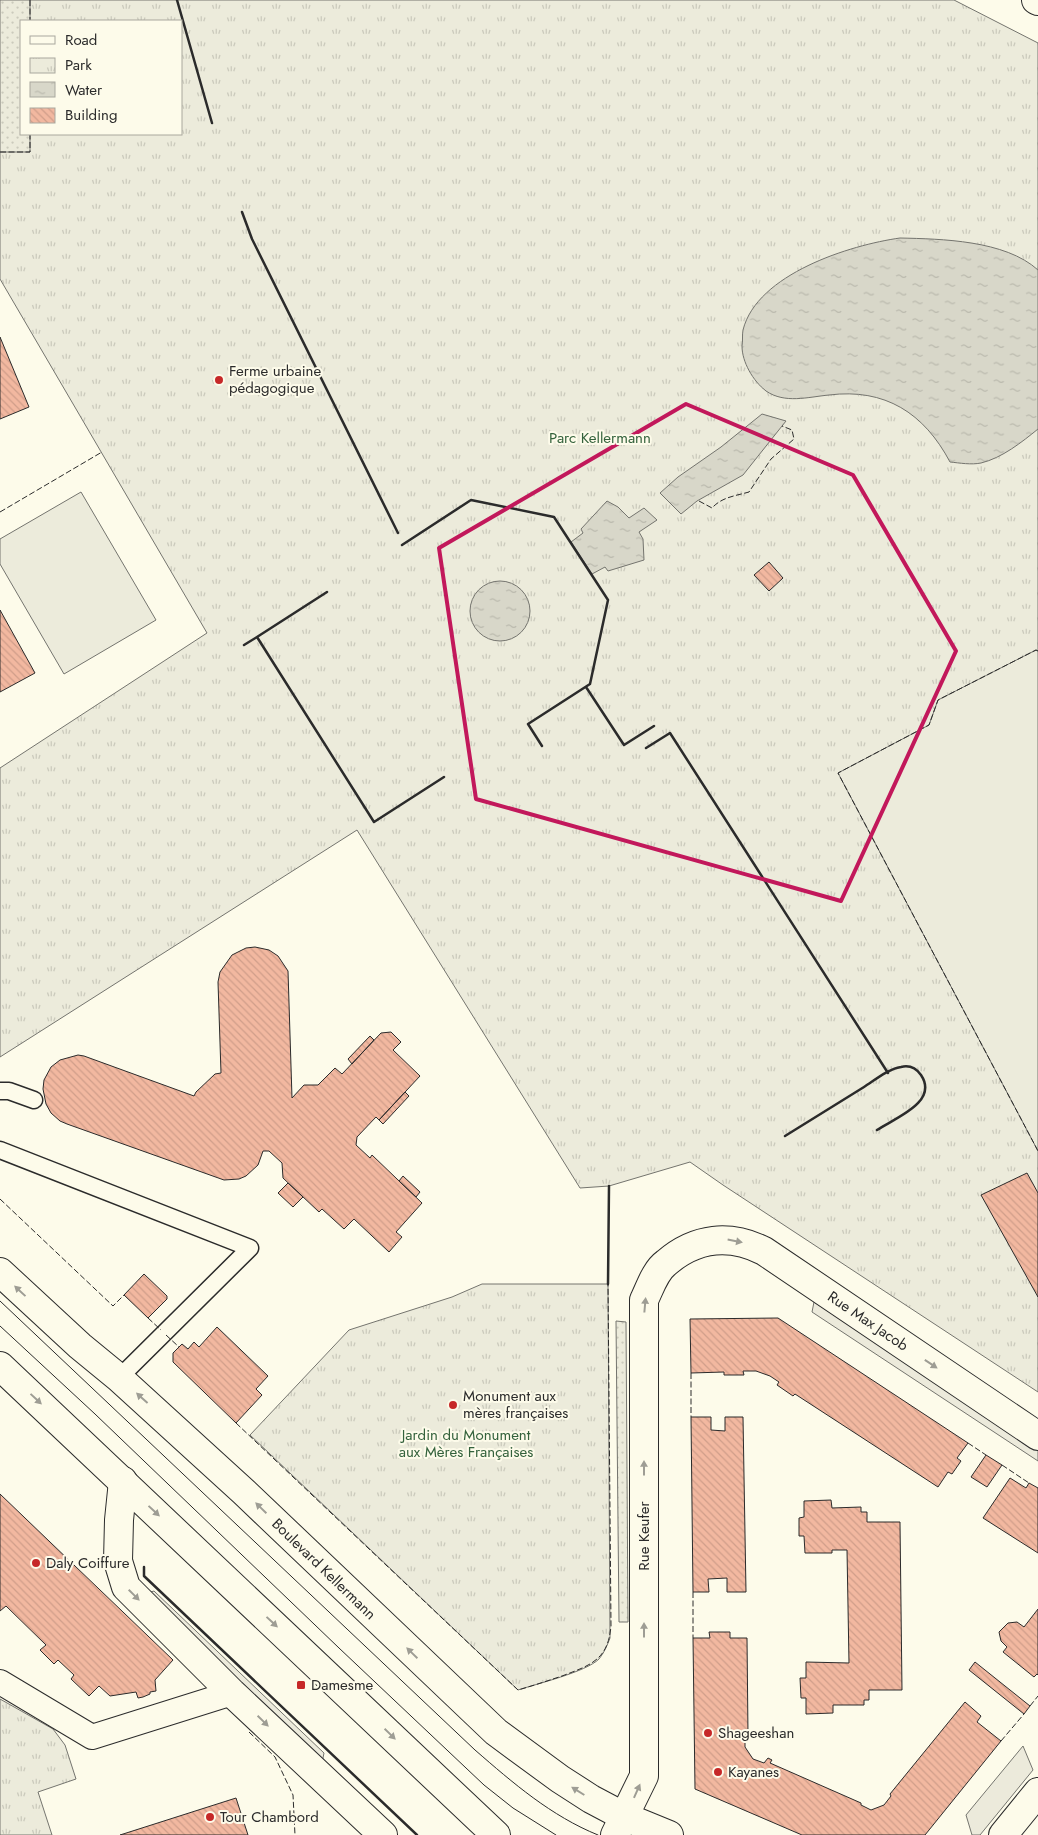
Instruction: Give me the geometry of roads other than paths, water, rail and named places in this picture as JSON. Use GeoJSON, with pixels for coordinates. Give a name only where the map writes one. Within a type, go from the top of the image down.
{"type":"FeatureCollection","features":[{"type":"Feature","properties":{"kind":"main road","name":"Rue Max Jacob"},"geometry":{"type":"LineString","coordinates":[[688,1249],[706,1241],[726,1239],[748,1244],[764,1251],[1038,1436]]}},
{"type":"Feature","properties":{"kind":"main road","name":"Rue Keufer"},"geometry":{"type":"LineString","coordinates":[[620,1826],[644,1776],[644,1300],[665,1263],[688,1249]]}},
{"type":"Feature","properties":{"kind":"main road","name":"Boulevard Kellermann"},"geometry":{"type":"LineString","coordinates":[[0,1272],[244,1492],[496,1732],[620,1826],[669,1835]]}},
{"type":"Feature","properties":{"kind":"main road"},"geometry":{"type":"LineString","coordinates":[[0,1366],[496,1835]]}},
{"type":"Feature","properties":{"kind":"main road"},"geometry":{"type":"LineString","coordinates":[[123,1481],[118,1520],[118,1561],[126,1587],[232,1692],[357,1824],[383,1835]]}},
{"type":"Feature","properties":{"kind":"main road"},"geometry":{"type":"LineString","coordinates":[[1004,1835],[1038,1792]]}},
{"type":"Feature","properties":{"kind":"street"},"geometry":{"type":"LineString","coordinates":[[0,1682],[92,1737],[232,1692]]}},
{"type":"Feature","properties":{"kind":"lane"},"geometry":{"type":"LineString","coordinates":[[0,1091],[9,1091],[34,1100]]}},
{"type":"Feature","properties":{"kind":"lane"},"geometry":{"type":"LineString","coordinates":[[0,1150],[250,1248],[119,1378]]}},
{"type":"Feature","properties":{"kind":"water"},"geometry":{"type":"Polygon","coordinates":[[[900,238],[934,239],[991,247],[1008,252],[1038,270],[1038,429],[1011,449],[989,461],[973,464],[950,462],[940,445],[915,417],[885,400],[849,394],[797,399],[773,395],[757,382],[746,365],[742,352],[743,330],[752,310],[766,293],[786,278],[832,255],[856,247],[900,238]]]}},
{"type":"Feature","properties":{"kind":"water"},"geometry":{"type":"Polygon","coordinates":[[[762,414],[786,421],[743,475],[697,501],[681,514],[660,493],[678,477],[721,447],[762,414]]]}},
{"type":"Feature","properties":{"kind":"water"},"geometry":{"type":"Polygon","coordinates":[[[607,501],[618,507],[629,518],[644,508],[657,520],[639,532],[643,539],[644,560],[608,571],[605,567],[592,574],[571,542],[583,533],[581,529],[607,501]]]}},
{"type":"Feature","properties":{"kind":"water"},"geometry":{"type":"Polygon","coordinates":[[[500,581],[517,586],[525,594],[530,611],[525,628],[517,636],[500,641],[483,636],[475,628],[470,611],[475,594],[483,586],[500,581]]]}},
{"type":"Feature","properties":{"kind":"tram line"},"geometry":{"type":"LineString","coordinates":[[0,1301],[475,1750],[533,1798],[564,1818],[598,1835]]}},
{"type":"Feature","properties":{"kind":"tram line"},"geometry":{"type":"LineString","coordinates":[[0,1326],[95,1414],[484,1785],[513,1808],[556,1835]]}},
{"type":"Feature","properties":{"kind":"place","name":"Ferme urbaine pédagogique"},"geometry":{"type":"Point","coordinates":[219,380]}},
{"type":"Feature","properties":{"kind":"place","name":"Monument aux mères françaises"},"geometry":{"type":"Point","coordinates":[453,1405]}},
{"type":"Feature","properties":{"kind":"place","name":"Daly Coiffure"},"geometry":{"type":"Point","coordinates":[36,1563]}},
{"type":"Feature","properties":{"kind":"place","name":"Damesme"},"geometry":{"type":"Point","coordinates":[301,1685]}},
{"type":"Feature","properties":{"kind":"place","name":"Shageeshan"},"geometry":{"type":"Point","coordinates":[708,1733]}},
{"type":"Feature","properties":{"kind":"place","name":"Kayanes"},"geometry":{"type":"Point","coordinates":[718,1772]}},
{"type":"Feature","properties":{"kind":"place","name":"Tour Chambord"},"geometry":{"type":"Point","coordinates":[210,1817]}},
{"type":"Feature","properties":{"kind":"park label","name":"Parc Kellermann"},"geometry":{"type":"Point","coordinates":[600,438]}},
{"type":"Feature","properties":{"kind":"park label","name":"Jardin du Monument aux Mères Françaises"},"geometry":{"type":"Point","coordinates":[466,1444]}}]}
